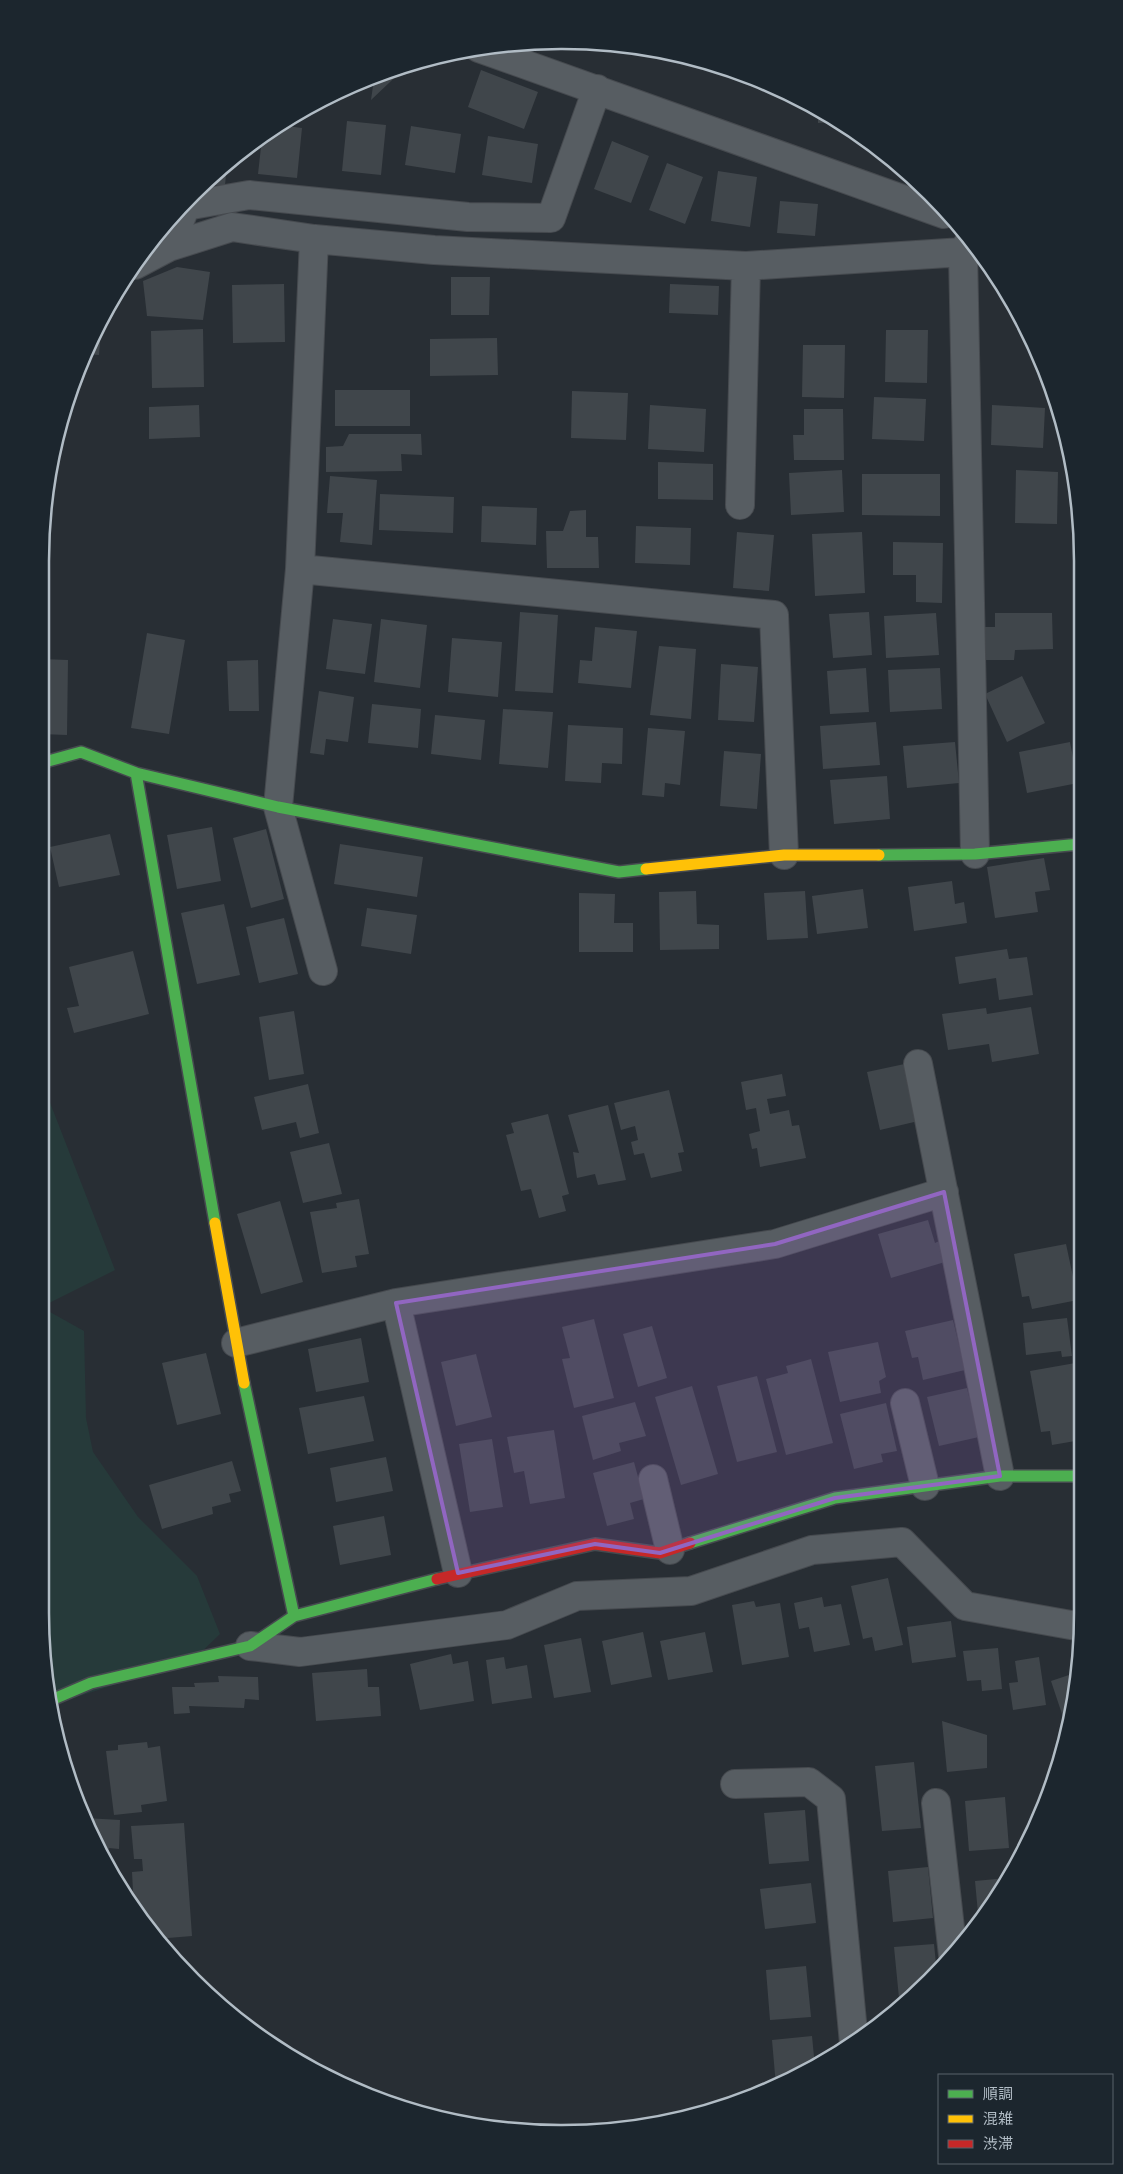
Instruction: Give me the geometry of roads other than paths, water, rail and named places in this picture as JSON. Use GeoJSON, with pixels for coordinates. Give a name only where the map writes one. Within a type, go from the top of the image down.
{"type":"FeatureCollection","features":[{"type":"Feature","properties":{"kind":"street"},"geometry":{"type":"LineString","coordinates":[[493,53],[935,211]]}},
{"type":"Feature","properties":{"kind":"street"},"geometry":{"type":"LineString","coordinates":[[194,205],[248,195],[468,216],[551,218],[597,89]]}},
{"type":"Feature","properties":{"kind":"street"},"geometry":{"type":"LineString","coordinates":[[169,247],[181,218]]}},
{"type":"Feature","properties":{"kind":"street"},"geometry":{"type":"LineString","coordinates":[[149,258],[169,247],[232,227],[314,239],[434,250],[746,266],[966,247],[975,854]]}},
{"type":"Feature","properties":{"kind":"street"},"geometry":{"type":"LineString","coordinates":[[314,239],[300,569],[278,807],[323,971]]}},
{"type":"Feature","properties":{"kind":"street"},"geometry":{"type":"LineString","coordinates":[[740,505],[746,266]]}},
{"type":"Feature","properties":{"kind":"street"},"geometry":{"type":"LineString","coordinates":[[300,569],[774,616],[784,855]]}},
{"type":"Feature","properties":{"kind":"street"},"geometry":{"type":"LineString","coordinates":[[49,761],[81,752],[136,773],[278,807],[619,872],[784,855],[975,854],[1074,845]]}},
{"type":"Feature","properties":{"kind":"street"},"geometry":{"type":"LineString","coordinates":[[136,773],[236,1343],[294,1616]]}},
{"type":"Feature","properties":{"kind":"street"},"geometry":{"type":"LineString","coordinates":[[918,1064],[1000,1476]]}},
{"type":"Feature","properties":{"kind":"street"},"geometry":{"type":"LineString","coordinates":[[236,1343],[396,1303],[776,1244],[944,1192]]}},
{"type":"Feature","properties":{"kind":"street"},"geometry":{"type":"LineString","coordinates":[[396,1303],[458,1574]]}},
{"type":"Feature","properties":{"kind":"street"},"geometry":{"type":"LineString","coordinates":[[905,1403],[925,1486]]}},
{"type":"Feature","properties":{"kind":"street"},"geometry":{"type":"LineString","coordinates":[[250,1646],[294,1616],[458,1574],[595,1544],[660,1553],[835,1498],[1000,1476],[1074,1476]]}},
{"type":"Feature","properties":{"kind":"street"},"geometry":{"type":"LineString","coordinates":[[653,1479],[670,1550]]}},
{"type":"Feature","properties":{"kind":"street"},"geometry":{"type":"LineString","coordinates":[[56,1698],[91,1683],[250,1646],[300,1652],[507,1625],[577,1596],[691,1591],[812,1550],[902,1542],[965,1606],[1074,1625]]}},
{"type":"Feature","properties":{"kind":"street"},"geometry":{"type":"LineString","coordinates":[[735,1784],[809,1782],[831,1799],[853,2034]]}},
{"type":"Feature","properties":{"kind":"street"},"geometry":{"type":"LineString","coordinates":[[936,1803],[952,1945]]}}]}
